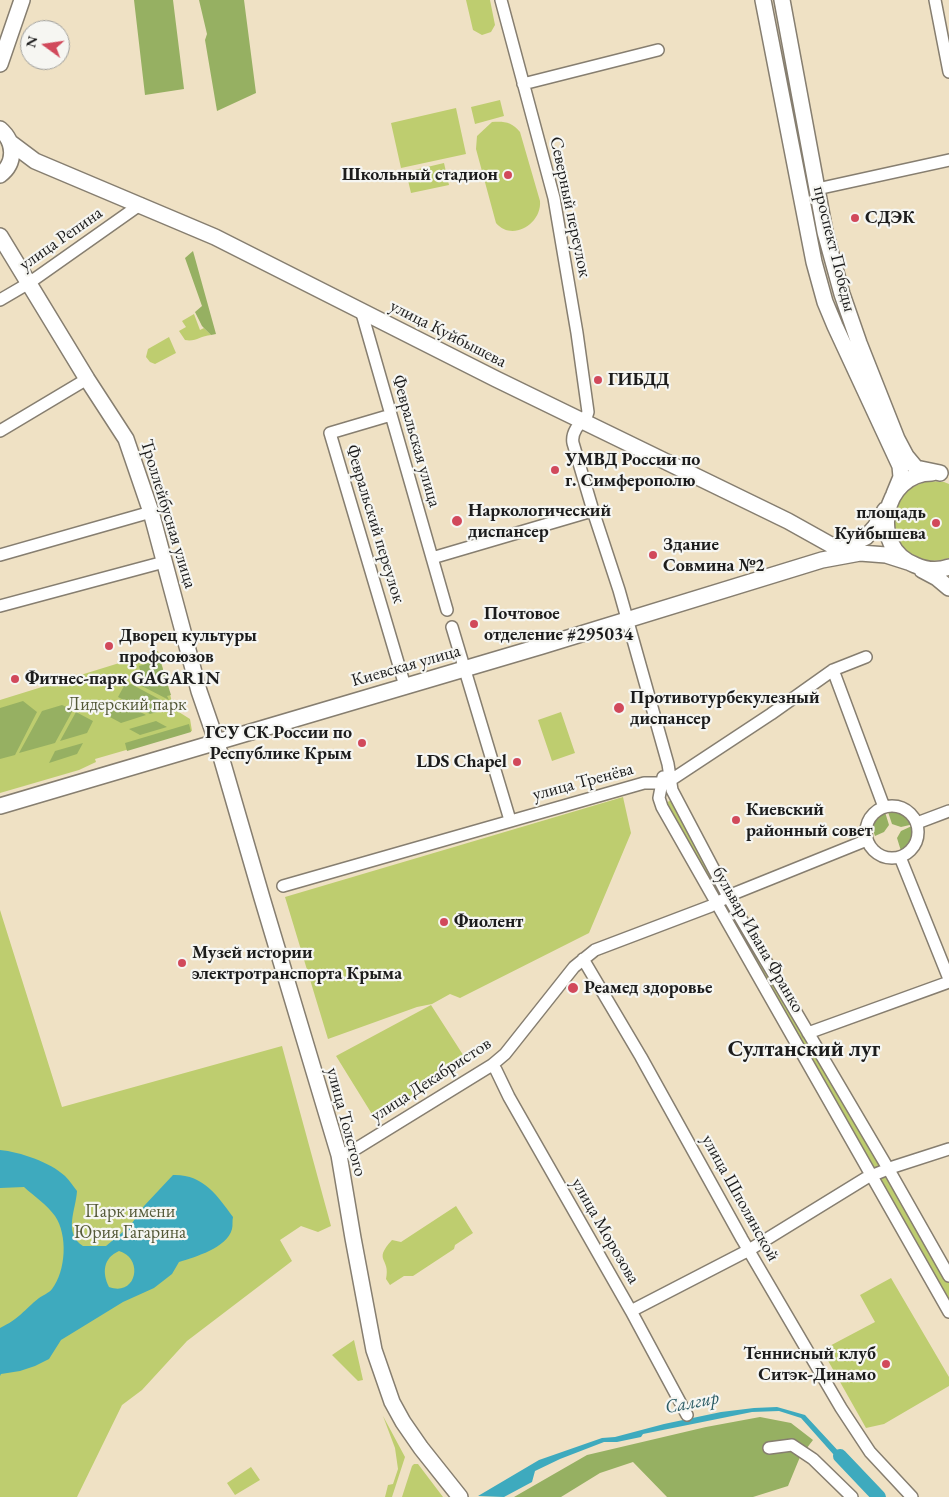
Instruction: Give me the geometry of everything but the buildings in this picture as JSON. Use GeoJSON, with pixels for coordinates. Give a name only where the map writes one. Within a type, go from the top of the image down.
{"type":"FeatureCollection","features":[{"type":"Feature","properties":{"kind":"main road"},"geometry":{"type":"LineString","coordinates":[[0,64],[6,30],[22,0]]}},
{"type":"Feature","properties":{"kind":"main road","name":"проспект Победы"},"geometry":{"type":"LineString","coordinates":[[763,0],[814,262],[825,302],[900,466],[901,478],[891,499]]}},
{"type":"Feature","properties":{"kind":"main road","name":"проспект Победы"},"geometry":{"type":"LineString","coordinates":[[782,0],[825,232],[858,343],[896,439],[906,456],[916,468],[944,474]]}},
{"type":"Feature","properties":{"kind":"main road"},"geometry":{"type":"LineString","coordinates":[[0,129],[10,143],[11,159],[3,172]]}},
{"type":"Feature","properties":{"kind":"main road","name":"улица Куйбышева"},"geometry":{"type":"LineString","coordinates":[[10,143],[35,161],[141,204],[215,237],[581,422],[788,521],[840,550]]}},
{"type":"Feature","properties":{"kind":"main road"},"geometry":{"type":"LineString","coordinates":[[3,172],[21,163],[35,161]]}},
{"type":"Feature","properties":{"kind":"main road","name":"Троллейбусная улица"},"geometry":{"type":"LineString","coordinates":[[0,236],[126,439],[151,512],[199,691],[217,742]]}},
{"type":"Feature","properties":{"kind":"main road"},"geometry":{"type":"LineString","coordinates":[[944,474],[925,473],[905,483],[891,499],[886,513],[886,530],[895,550],[910,563],[937,578],[949,588]]}},
{"type":"Feature","properties":{"kind":"main road","name":"Киевская улица"},"geometry":{"type":"LineString","coordinates":[[822,560],[866,537],[875,527],[891,499]]}},
{"type":"Feature","properties":{"kind":"main road","name":"Киевская улица"},"geometry":{"type":"LineString","coordinates":[[0,806],[628,620],[822,560],[860,553],[886,555],[910,563]]}},
{"type":"Feature","properties":{"kind":"main road"},"geometry":{"type":"LineString","coordinates":[[910,563],[924,569],[935,570],[949,567]]}},
{"type":"Feature","properties":{"kind":"main road","name":"улица Толстого"},"geometry":{"type":"LineString","coordinates":[[217,742],[339,1155],[374,1350],[392,1402],[402,1422],[458,1494]]}},
{"type":"Feature","properties":{"kind":"street","name":"Северный переулок"},"geometry":{"type":"LineString","coordinates":[[502,0],[554,198],[588,405],[586,418],[581,422]]}},
{"type":"Feature","properties":{"kind":"street"},"geometry":{"type":"LineString","coordinates":[[935,0],[949,72]]}},
{"type":"Feature","properties":{"kind":"street"},"geometry":{"type":"LineString","coordinates":[[523,84],[658,50]]}},
{"type":"Feature","properties":{"kind":"street"},"geometry":{"type":"LineString","coordinates":[[817,189],[949,160]]}},
{"type":"Feature","properties":{"kind":"street","name":"улица Репина"},"geometry":{"type":"LineString","coordinates":[[0,300],[29,283],[141,204]]}},
{"type":"Feature","properties":{"kind":"street","name":"Февральская улица"},"geometry":{"type":"LineString","coordinates":[[360,310],[447,610]]}},
{"type":"Feature","properties":{"kind":"street"},"geometry":{"type":"LineString","coordinates":[[0,431],[87,378]]}},
{"type":"Feature","properties":{"kind":"street","name":"Февральский переулок"},"geometry":{"type":"LineString","coordinates":[[391,415],[330,433],[405,686]]}},
{"type":"Feature","properties":{"kind":"street","name":"бульвар Ивана Франко"},"geometry":{"type":"LineString","coordinates":[[581,422],[572,438],[592,510],[628,620],[668,764],[660,803],[949,1312]]}},
{"type":"Feature","properties":{"kind":"street"},"geometry":{"type":"LineString","coordinates":[[432,558],[592,510]]}},
{"type":"Feature","properties":{"kind":"street"},"geometry":{"type":"LineString","coordinates":[[0,555],[151,512]]}},
{"type":"Feature","properties":{"kind":"street"},"geometry":{"type":"LineString","coordinates":[[0,606],[164,562]]}},
{"type":"Feature","properties":{"kind":"street"},"geometry":{"type":"LineString","coordinates":[[452,627],[510,820]]}},
{"type":"Feature","properties":{"kind":"street","name":"улица Тренёва"},"geometry":{"type":"LineString","coordinates":[[283,886],[644,783],[666,781],[771,714],[833,670],[866,657]]}},
{"type":"Feature","properties":{"kind":"street"},"geometry":{"type":"LineString","coordinates":[[833,670],[884,807]]}},
{"type":"Feature","properties":{"kind":"street","name":"бульвар Ивана Франко"},"geometry":{"type":"LineString","coordinates":[[666,781],[728,896],[949,1276]]}},
{"type":"Feature","properties":{"kind":"street"},"geometry":{"type":"LineString","coordinates":[[884,807],[904,808],[912,814],[917,824],[916,844],[909,852],[900,856],[890,858],[880,855],[872,849],[867,840],[866,830],[869,820],[875,812],[884,807]]}},
{"type":"Feature","properties":{"kind":"street"},"geometry":{"type":"LineString","coordinates":[[917,824],[949,812]]}},
{"type":"Feature","properties":{"kind":"street","name":"улица Декабристов"},"geometry":{"type":"LineString","coordinates":[[339,1155],[354,1150],[492,1065],[505,1054],[574,967],[595,950],[716,903],[728,896],[867,840]]}},
{"type":"Feature","properties":{"kind":"street"},"geometry":{"type":"LineString","coordinates":[[808,1033],[949,981],[900,856]]}},
{"type":"Feature","properties":{"kind":"street","name":"улица Шполянской"},"geometry":{"type":"LineString","coordinates":[[583,958],[841,1408],[870,1452],[912,1497]]}},
{"type":"Feature","properties":{"kind":"street","name":"улица Морозова"},"geometry":{"type":"LineString","coordinates":[[492,1065],[631,1311],[687,1416]]}},
{"type":"Feature","properties":{"kind":"street"},"geometry":{"type":"LineString","coordinates":[[631,1311],[749,1250],[872,1176],[949,1149]]}},
{"type":"Feature","properties":{"kind":"street"},"geometry":{"type":"LineString","coordinates":[[769,1448],[792,1445],[813,1459],[845,1495]]}},
{"type":"Feature","properties":{"kind":"green space"},"geometry":{"type":"Polygon","coordinates":[[[134,0],[173,0],[184,89],[145,95],[134,0]]]}},
{"type":"Feature","properties":{"kind":"green space"},"geometry":{"type":"Polygon","coordinates":[[[199,0],[244,0],[256,93],[217,111],[205,40],[207,34],[199,0]]]}},
{"type":"Feature","properties":{"kind":"green space"},"geometry":{"type":"Polygon","coordinates":[[[466,0],[490,0],[495,25],[491,32],[482,35],[473,30],[466,0]]]}},
{"type":"Feature","properties":{"kind":"green space"},"geometry":{"type":"Polygon","coordinates":[[[500,100],[504,116],[475,124],[471,107],[500,100]]]}},
{"type":"Feature","properties":{"kind":"green space"},"geometry":{"type":"Polygon","coordinates":[[[456,108],[466,154],[401,168],[391,123],[456,108]]]}},
{"type":"Feature","properties":{"kind":"green space","name":"Школьный стадион"},"geometry":{"type":"Polygon","coordinates":[[[492,122],[508,123],[520,132],[540,201],[536,217],[525,228],[510,231],[496,223],[476,149],[477,136],[492,122]]]}},
{"type":"Feature","properties":{"kind":"green space"},"geometry":{"type":"Polygon","coordinates":[[[444,163],[449,185],[411,193],[406,172],[444,163]]]}},
{"type":"Feature","properties":{"kind":"green space"},"geometry":{"type":"Polygon","coordinates":[[[193,251],[216,334],[211,335],[202,326],[195,312],[202,306],[185,258],[193,251]]]}},
{"type":"Feature","properties":{"kind":"green space"},"geometry":{"type":"Polygon","coordinates":[[[194,314],[200,330],[204,328],[211,335],[185,340],[179,331],[186,327],[182,321],[194,314]]]}},
{"type":"Feature","properties":{"kind":"green space"},"geometry":{"type":"Polygon","coordinates":[[[169,337],[176,353],[155,364],[150,362],[146,357],[148,349],[169,337]]]}},
{"type":"Feature","properties":{"kind":"green space"},"geometry":{"type":"Polygon","coordinates":[[[930,481],[949,484],[949,558],[935,561],[915,557],[907,551],[900,543],[894,522],[895,512],[905,493],[917,485],[930,481]]]}},
{"type":"Feature","properties":{"kind":"green space","name":"Лидерский парк"},"geometry":{"type":"Polygon","coordinates":[[[158,651],[174,709],[190,719],[192,731],[95,759],[96,762],[79,770],[0,793],[0,700],[158,651]]]}},
{"type":"Feature","properties":{"kind":"green space"},"geometry":{"type":"Polygon","coordinates":[[[160,660],[171,695],[167,696],[169,700],[136,683],[141,673],[139,666],[160,660]]]}},
{"type":"Feature","properties":{"kind":"green space"},"geometry":{"type":"Polygon","coordinates":[[[131,684],[170,705],[171,708],[150,714],[118,697],[124,686],[131,684]]]}},
{"type":"Feature","properties":{"kind":"green space"},"geometry":{"type":"Polygon","coordinates":[[[117,700],[146,715],[121,723],[108,716],[117,700]]]}},
{"type":"Feature","properties":{"kind":"green space"},"geometry":{"type":"Polygon","coordinates":[[[23,701],[37,712],[15,755],[0,759],[0,708],[23,701]]]}},
{"type":"Feature","properties":{"kind":"green space"},"geometry":{"type":"Polygon","coordinates":[[[62,705],[73,710],[55,743],[19,753],[42,711],[62,705]]]}},
{"type":"Feature","properties":{"kind":"green space"},"geometry":{"type":"Polygon","coordinates":[[[76,712],[93,721],[87,733],[60,741],[76,712]]]}},
{"type":"Feature","properties":{"kind":"green space"},"geometry":{"type":"Polygon","coordinates":[[[561,712],[575,753],[552,761],[538,720],[561,712]]]}},
{"type":"Feature","properties":{"kind":"green space"},"geometry":{"type":"Polygon","coordinates":[[[156,721],[167,727],[140,735],[129,729],[156,721]]]}},
{"type":"Feature","properties":{"kind":"green space"},"geometry":{"type":"Polygon","coordinates":[[[189,724],[191,732],[127,751],[125,743],[189,724]]]}},
{"type":"Feature","properties":{"kind":"green space"},"geometry":{"type":"Polygon","coordinates":[[[83,743],[77,754],[49,763],[55,751],[83,743]]]}},
{"type":"Feature","properties":{"kind":"green space","name":"Фиолент"},"geometry":{"type":"Polygon","coordinates":[[[623,797],[631,833],[589,933],[460,998],[450,994],[432,1004],[417,1007],[328,1039],[285,897],[623,797]]]}},
{"type":"Feature","properties":{"kind":"green space"},"geometry":{"type":"Polygon","coordinates":[[[673,799],[725,896],[718,900],[664,804],[673,799]]]}},
{"type":"Feature","properties":{"kind":"green space"},"geometry":{"type":"Polygon","coordinates":[[[895,810],[908,816],[914,824],[901,827],[892,824],[888,812],[895,810]]]}},
{"type":"Feature","properties":{"kind":"green space"},"geometry":{"type":"Polygon","coordinates":[[[885,812],[889,825],[884,832],[875,836],[874,821],[881,813],[885,812]]]}},
{"type":"Feature","properties":{"kind":"green space"},"geometry":{"type":"Polygon","coordinates":[[[914,825],[912,841],[908,847],[901,851],[897,838],[901,831],[914,825]]]}},
{"type":"Feature","properties":{"kind":"green space"},"geometry":{"type":"Polygon","coordinates":[[[727,900],[885,1169],[873,1173],[720,903],[727,900]]]}},
{"type":"Feature","properties":{"kind":"green space","name":"Парк имени Юрия Гагарина"},"geometry":{"type":"Polygon","coordinates":[[[0,910],[62,1107],[282,1046],[331,1226],[318,1232],[301,1226],[280,1240],[292,1261],[187,1341],[142,1390],[122,1405],[77,1497],[0,1497],[0,910]]]}},
{"type":"Feature","properties":{"kind":"green space"},"geometry":{"type":"Polygon","coordinates":[[[431,1005],[467,1061],[375,1119],[336,1056],[431,1005]]]}},
{"type":"Feature","properties":{"kind":"green space"},"geometry":{"type":"Polygon","coordinates":[[[887,1172],[949,1283],[949,1306],[875,1177],[887,1172]]]}},
{"type":"Feature","properties":{"kind":"green space"},"geometry":{"type":"Polygon","coordinates":[[[456,1206],[473,1233],[455,1245],[454,1249],[413,1276],[404,1276],[390,1285],[386,1279],[387,1272],[383,1256],[386,1247],[392,1240],[401,1242],[456,1206]]]}},
{"type":"Feature","properties":{"kind":"green space","name":"Теннисный клуб Ситэк-Динамо"},"geometry":{"type":"Polygon","coordinates":[[[891,1278],[949,1377],[949,1386],[884,1424],[866,1428],[822,1350],[875,1322],[860,1295],[891,1278]]]}},
{"type":"Feature","properties":{"kind":"green space"},"geometry":{"type":"Polygon","coordinates":[[[354,1340],[363,1380],[358,1381],[332,1355],[354,1340]]]}},
{"type":"Feature","properties":{"kind":"green space"},"geometry":{"type":"Polygon","coordinates":[[[383,1416],[405,1457],[392,1497],[385,1497],[388,1485],[393,1484],[398,1469],[395,1448],[383,1416]]]}},
{"type":"Feature","properties":{"kind":"green space"},"geometry":{"type":"Polygon","coordinates":[[[760,1417],[791,1423],[813,1440],[800,1457],[788,1486],[753,1497],[667,1497],[633,1462],[600,1473],[561,1497],[514,1497],[587,1455],[706,1427],[760,1417]]]}},
{"type":"Feature","properties":{"kind":"green space"},"geometry":{"type":"Polygon","coordinates":[[[414,1464],[418,1464],[443,1497],[402,1497],[414,1464]]]}},
{"type":"Feature","properties":{"kind":"green space"},"geometry":{"type":"Polygon","coordinates":[[[251,1467],[260,1480],[235,1495],[227,1483],[251,1467]]]}},
{"type":"Feature","properties":{"kind":"water"},"geometry":{"type":"Polygon","coordinates":[[[0,1150],[34,1158],[51,1166],[67,1178],[77,1191],[72,1228],[73,1235],[77,1241],[83,1246],[106,1246],[130,1226],[144,1206],[173,1175],[184,1176],[201,1182],[215,1194],[233,1217],[232,1228],[229,1236],[224,1241],[210,1251],[179,1262],[172,1274],[154,1288],[123,1302],[61,1340],[49,1359],[35,1366],[1,1374],[0,1376],[0,1328],[17,1318],[52,1289],[60,1273],[64,1253],[59,1224],[48,1208],[24,1187],[0,1188],[0,1150]],[[119,1251],[107,1262],[105,1276],[109,1287],[118,1289],[126,1287],[131,1282],[134,1268],[132,1261],[127,1255],[119,1251]]]}},
{"type":"Feature","properties":{"kind":"water"},"geometry":{"type":"Polygon","coordinates":[[[777,1407],[805,1415],[854,1468],[850,1473],[801,1418],[779,1411],[752,1412],[643,1434],[641,1437],[617,1442],[604,1442],[535,1471],[532,1482],[504,1497],[478,1496],[539,1460],[602,1438],[615,1437],[721,1412],[777,1407]]]}},
{"type":"Feature","properties":{"kind":"water"},"geometry":{"type":"Polygon","coordinates":[[[858,1470],[884,1497],[871,1497],[853,1476],[858,1470]]]}},
{"type":"Feature","properties":{"kind":"waterway","name":"Салгир"},"geometry":{"type":"LineString","coordinates":[[840,1456],[879,1497]]}},
{"type":"Feature","properties":{"kind":"place","name":"Школьный стадион"},"geometry":{"type":"Point","coordinates":[508,175]}},
{"type":"Feature","properties":{"kind":"place","name":"СДЭК"},"geometry":{"type":"Point","coordinates":[855,218]}},
{"type":"Feature","properties":{"kind":"place","name":"ГИБДД"},"geometry":{"type":"Point","coordinates":[598,380]}},
{"type":"Feature","properties":{"kind":"place","name":"УМВД России по г. Симферополю"},"geometry":{"type":"Point","coordinates":[555,470]}},
{"type":"Feature","properties":{"kind":"place","name":"Наркологический диспансер"},"geometry":{"type":"Point","coordinates":[457,521]}},
{"type":"Feature","properties":{"kind":"place","name":"площадь Куйбышева"},"geometry":{"type":"Point","coordinates":[936,523]}},
{"type":"Feature","properties":{"kind":"place","name":"Здание Совмина №2"},"geometry":{"type":"Point","coordinates":[653,555]}},
{"type":"Feature","properties":{"kind":"place","name":"Почтовое отделение #295034"},"geometry":{"type":"Point","coordinates":[474,624]}},
{"type":"Feature","properties":{"kind":"place","name":"Дворец культуры профсоюзов"},"geometry":{"type":"Point","coordinates":[109,646]}},
{"type":"Feature","properties":{"kind":"place","name":"Фитнес-парк GAGAR1N"},"geometry":{"type":"Point","coordinates":[15,679]}},
{"type":"Feature","properties":{"kind":"place","name":"Противотурбекулезный диспансер"},"geometry":{"type":"Point","coordinates":[619,708]}},
{"type":"Feature","properties":{"kind":"place","name":"ГСУ СК России по Республике Крым"},"geometry":{"type":"Point","coordinates":[362,743]}},
{"type":"Feature","properties":{"kind":"place","name":"LDS Chapel"},"geometry":{"type":"Point","coordinates":[517,762]}},
{"type":"Feature","properties":{"kind":"place","name":"Киевский районный совет"},"geometry":{"type":"Point","coordinates":[736,820]}},
{"type":"Feature","properties":{"kind":"place","name":"Фиолент"},"geometry":{"type":"Point","coordinates":[444,922]}},
{"type":"Feature","properties":{"kind":"place","name":"Музей истории электротранспорта Крыма"},"geometry":{"type":"Point","coordinates":[182,963]}},
{"type":"Feature","properties":{"kind":"place","name":"Реамед здоровье"},"geometry":{"type":"Point","coordinates":[573,988]}},
{"type":"Feature","properties":{"kind":"place","name":"Теннисный клуб Ситэк-Динамо"},"geometry":{"type":"Point","coordinates":[886,1364]}},
{"type":"Feature","properties":{"kind":"district","name":"Султанский луг"},"geometry":{"type":"Point","coordinates":[804,1050]}}]}
